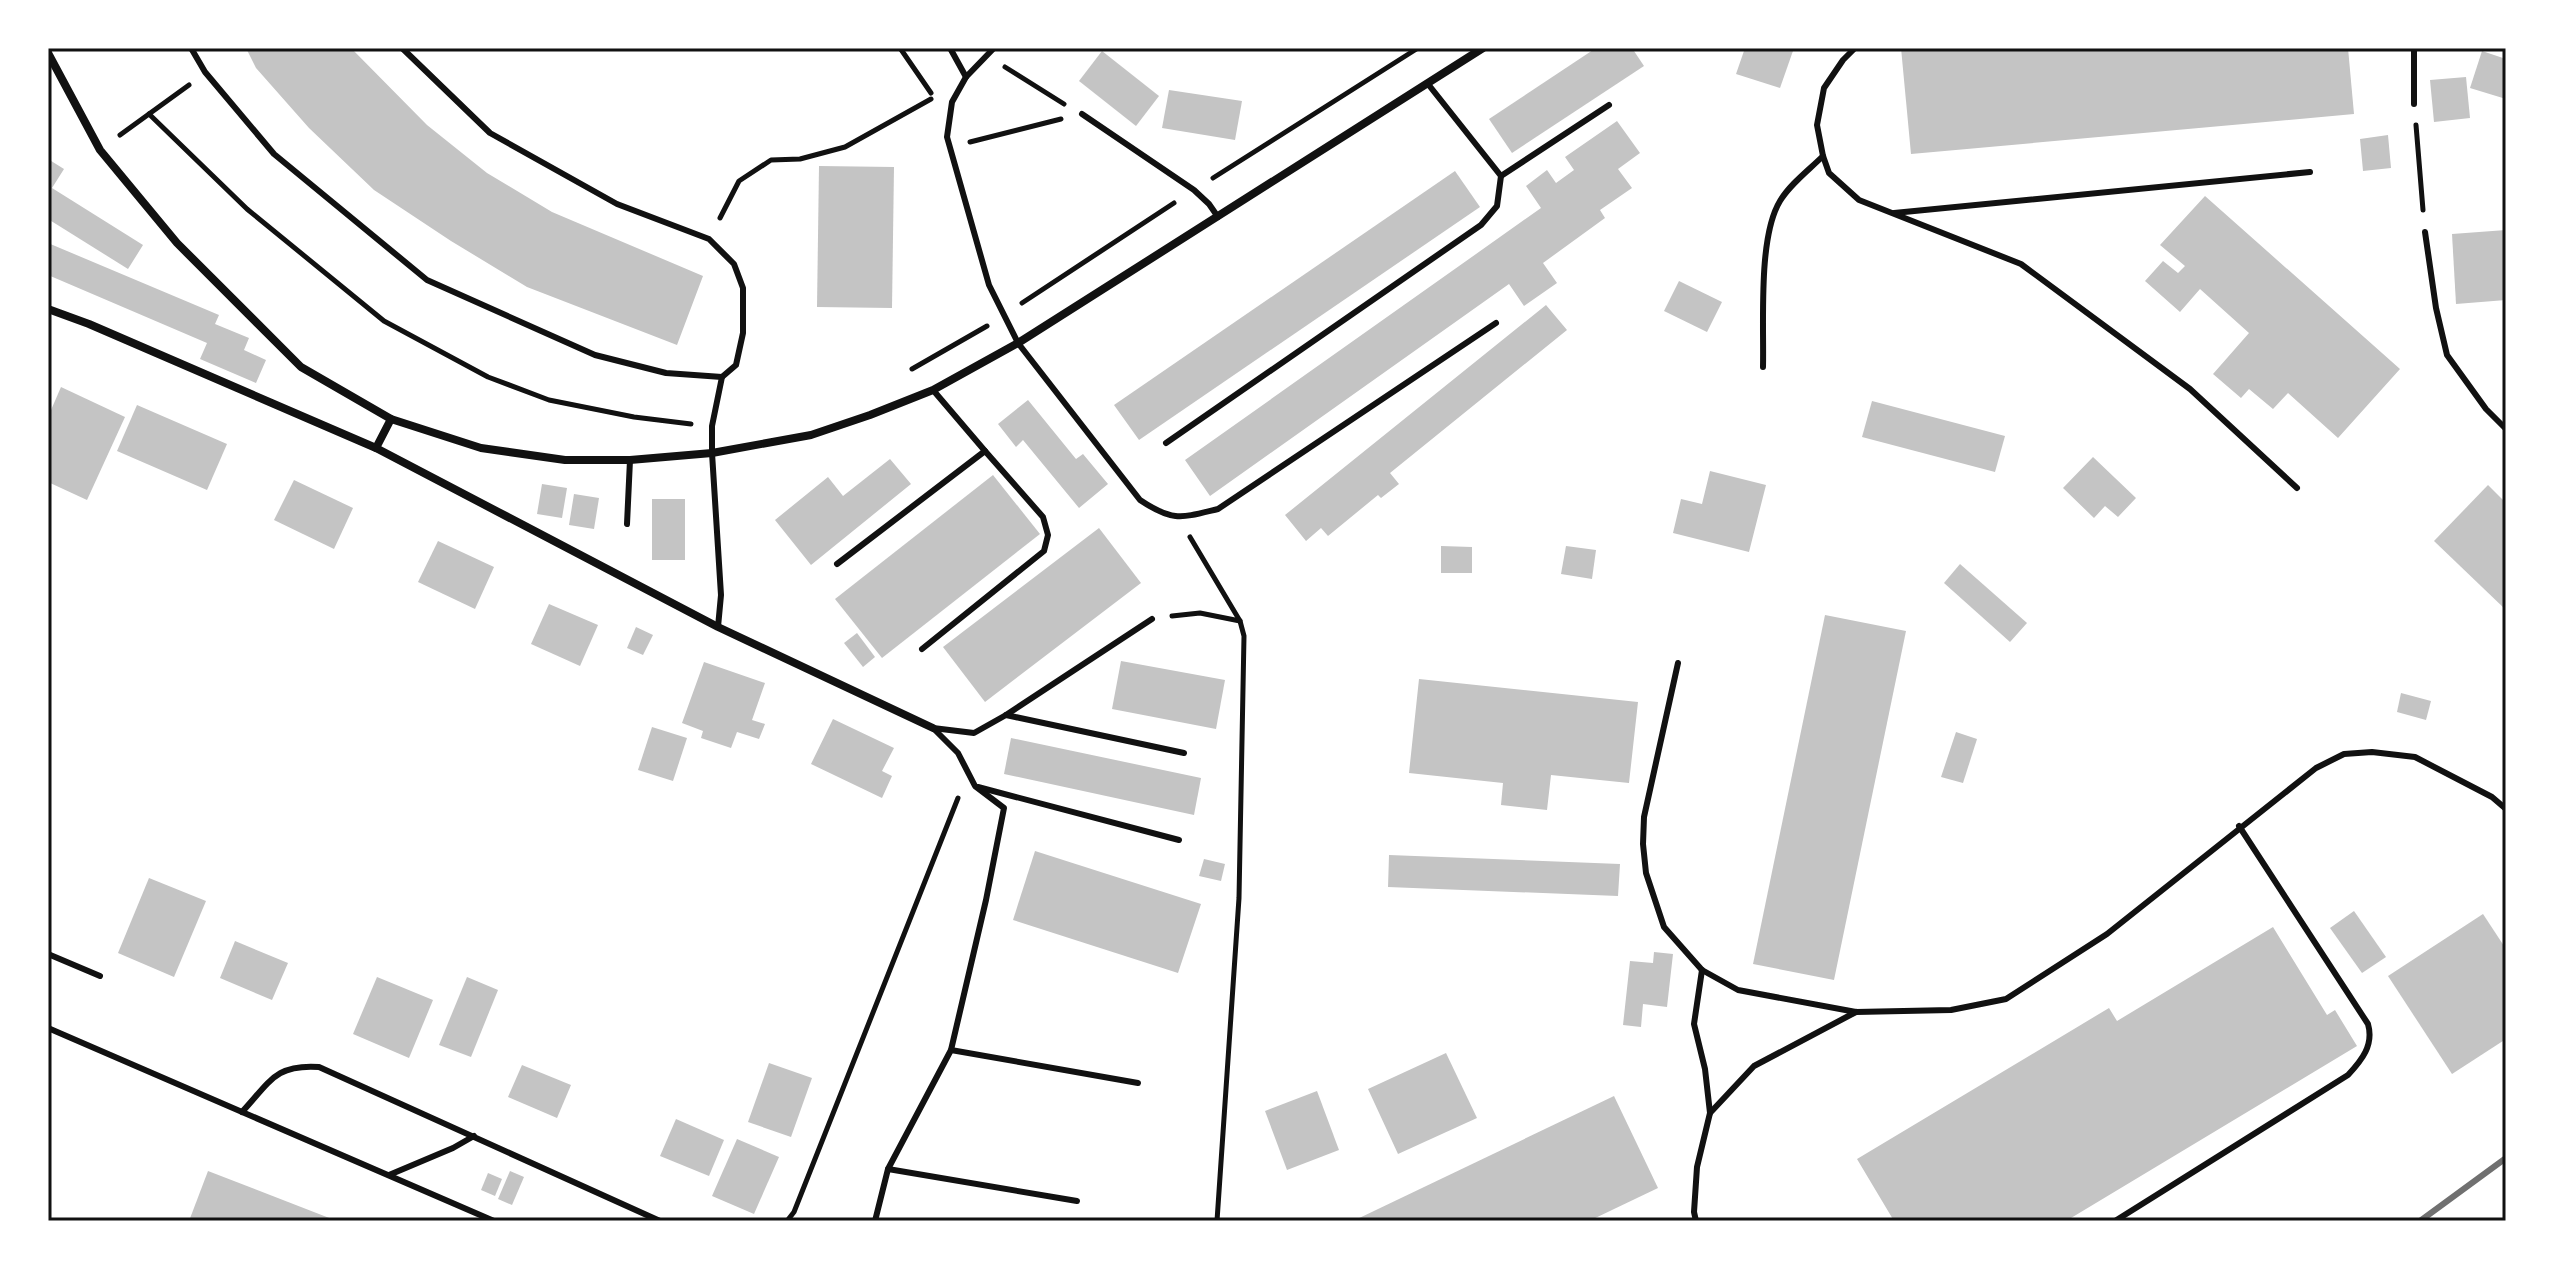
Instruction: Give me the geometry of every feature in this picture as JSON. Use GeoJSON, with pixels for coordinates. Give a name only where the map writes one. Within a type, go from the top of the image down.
{"type":"FeatureCollection","features":[{"type":"Feature","properties":{"kind":"street"},"geometry":{"type":"LineString","coordinates":[[49,59],[100,150],[177,243],[301,367],[391,419],[481,448],[565,460],[630,460],[712,453],[811,435],[933,390],[1018,343],[1483,48]]}},
{"type":"Feature","properties":{"kind":"street"},"geometry":{"type":"LineString","coordinates":[[48,309],[376,448],[718,627],[933,728]]}},
{"type":"Feature","properties":{"kind":"street"},"geometry":{"type":"LineString","coordinates":[[376,448],[391,419]]}},
{"type":"Feature","properties":{"kind":"lane"},"geometry":{"type":"LineString","coordinates":[[191,48],[205,72],[274,154],[427,280],[595,355],[666,373],[722,377]]}},
{"type":"Feature","properties":{"kind":"lane"},"geometry":{"type":"LineString","coordinates":[[402,48],[490,133],[617,204],[709,239],[734,264],[743,288],[743,333],[736,365],[722,377],[712,426],[721,595],[718,627]]}},
{"type":"Feature","properties":{"kind":"lane"},"geometry":{"type":"LineString","coordinates":[[950,48],[966,77]]}},
{"type":"Feature","properties":{"kind":"lane"},"geometry":{"type":"LineString","coordinates":[[994,48],[966,77],[952,102],[947,137],[989,285],[1018,343],[1140,500],[1158,512],[1180,518],[1218,509],[1496,323]]}},
{"type":"Feature","properties":{"kind":"lane"},"geometry":{"type":"LineString","coordinates":[[1855,48],[1824,88],[1817,125],[1829,173],[1859,200],[2021,264],[2190,389],[2297,488]]}},
{"type":"Feature","properties":{"kind":"lane"},"geometry":{"type":"LineString","coordinates":[[2414,48],[2414,104]]}},
{"type":"Feature","properties":{"kind":"lane"},"geometry":{"type":"LineString","coordinates":[[1166,443],[1481,225],[1497,206],[1501,176],[1428,84]]}},
{"type":"Feature","properties":{"kind":"lane"},"geometry":{"type":"LineString","coordinates":[[1501,176],[1609,105]]}},
{"type":"Feature","properties":{"kind":"lane"},"geometry":{"type":"LineString","coordinates":[[1082,114],[1194,190],[1218,217]]}},
{"type":"Feature","properties":{"kind":"lane"},"geometry":{"type":"LineString","coordinates":[[1763,367],[1766,243],[1771,218],[1781,199],[1823,156]]}},
{"type":"Feature","properties":{"kind":"lane"},"geometry":{"type":"LineString","coordinates":[[1891,213],[2310,172]]}},
{"type":"Feature","properties":{"kind":"lane"},"geometry":{"type":"LineString","coordinates":[[2425,232],[2436,308],[2447,355],[2486,409],[2506,429]]}},
{"type":"Feature","properties":{"kind":"lane"},"geometry":{"type":"LineString","coordinates":[[922,649],[1044,551],[1048,535],[1043,517],[933,390]]}},
{"type":"Feature","properties":{"kind":"lane"},"geometry":{"type":"LineString","coordinates":[[837,564],[985,451]]}},
{"type":"Feature","properties":{"kind":"lane"},"geometry":{"type":"LineString","coordinates":[[627,524],[630,460]]}},
{"type":"Feature","properties":{"kind":"lane"},"geometry":{"type":"LineString","coordinates":[[933,728],[974,733],[1152,619]]}},
{"type":"Feature","properties":{"kind":"lane"},"geometry":{"type":"LineString","coordinates":[[1678,663],[1644,817],[1646,873],[1664,927],[1702,970],[1738,990],[1856,1012],[1951,1010],[2006,999],[2107,934],[2239,826],[2316,768],[2344,754],[2372,752],[2415,757],[2492,797],[2506,809]]}},
{"type":"Feature","properties":{"kind":"lane"},"geometry":{"type":"LineString","coordinates":[[1006,715],[1184,753]]}},
{"type":"Feature","properties":{"kind":"lane"},"geometry":{"type":"LineString","coordinates":[[875,1221],[888,1169],[951,1050],[1004,808],[975,786],[958,753],[933,728]]}},
{"type":"Feature","properties":{"kind":"lane"},"geometry":{"type":"LineString","coordinates":[[975,786],[1179,840]]}},
{"type":"Feature","properties":{"kind":"lane"},"geometry":{"type":"LineString","coordinates":[[2115,1221],[2348,1075],[2362,1059],[2368,1045],[2371,1033],[2368,1024],[2239,826]]}},
{"type":"Feature","properties":{"kind":"lane"},"geometry":{"type":"LineString","coordinates":[[48,954],[100,976]]}},
{"type":"Feature","properties":{"kind":"lane"},"geometry":{"type":"LineString","coordinates":[[1696,1221],[1697,1167],[1710,1113],[1705,1069],[1694,1024],[1702,970]]}},
{"type":"Feature","properties":{"kind":"lane"},"geometry":{"type":"LineString","coordinates":[[1710,1113],[1754,1066],[1856,1012]]}},
{"type":"Feature","properties":{"kind":"lane"},"geometry":{"type":"LineString","coordinates":[[48,1028],[494,1221]]}},
{"type":"Feature","properties":{"kind":"lane"},"geometry":{"type":"LineString","coordinates":[[951,1050],[1138,1083]]}},
{"type":"Feature","properties":{"kind":"lane"},"geometry":{"type":"LineString","coordinates":[[242,1112],[279,1072],[298,1066],[319,1067],[660,1221]]}},
{"type":"Feature","properties":{"kind":"lane"},"geometry":{"type":"LineString","coordinates":[[389,1175],[474,1136]]}},
{"type":"Feature","properties":{"kind":"lane"},"geometry":{"type":"LineString","coordinates":[[888,1169],[1077,1201]]}},
{"type":"Feature","properties":{"kind":"path"},"geometry":{"type":"LineString","coordinates":[[709,239],[739,181],[771,160],[800,159],[845,147],[934,97],[900,48]]}},
{"type":"Feature","properties":{"kind":"path"},"geometry":{"type":"LineString","coordinates":[[904,373],[1004,315],[1418,48]]}},
{"type":"Feature","properties":{"kind":"path"},"geometry":{"type":"LineString","coordinates":[[987,56],[1082,114]]}},
{"type":"Feature","properties":{"kind":"path"},"geometry":{"type":"LineString","coordinates":[[100,150],[205,72]]}},
{"type":"Feature","properties":{"kind":"path"},"geometry":{"type":"LineString","coordinates":[[2414,104],[2425,232]]}},
{"type":"Feature","properties":{"kind":"path"},"geometry":{"type":"LineString","coordinates":[[149,114],[247,209],[384,321],[488,377],[549,400],[634,417],[712,426]]}},
{"type":"Feature","properties":{"kind":"path"},"geometry":{"type":"LineString","coordinates":[[950,147],[1082,114]]}},
{"type":"Feature","properties":{"kind":"path"},"geometry":{"type":"LineString","coordinates":[[1180,518],[1240,621],[1244,636],[1239,898],[1217,1221]]}},
{"type":"Feature","properties":{"kind":"path"},"geometry":{"type":"LineString","coordinates":[[1152,619],[1200,613],[1240,621]]}},
{"type":"Feature","properties":{"kind":"path"},"geometry":{"type":"LineString","coordinates":[[787,1221],[794,1212],[955,802],[965,790],[975,786]]}},
{"type":"Feature","properties":{"kind":"building"},"geometry":{"type":"Polygon","coordinates":[[[246,48],[351,48],[427,125],[487,173],[552,212],[703,276],[677,345],[527,287],[374,190],[309,128],[256,68],[246,48]]]}},
{"type":"Feature","properties":{"kind":"building"},"geometry":{"type":"Polygon","coordinates":[[[1596,48],[1632,48],[1644,66],[1512,153],[1489,119],[1596,48]]]}},
{"type":"Feature","properties":{"kind":"building"},"geometry":{"type":"Polygon","coordinates":[[[1745,48],[1794,48],[1780,88],[1736,74],[1745,48]]]}},
{"type":"Feature","properties":{"kind":"building"},"geometry":{"type":"Polygon","coordinates":[[[1901,48],[2348,48],[2354,114],[1911,154],[1901,48]]]}},
{"type":"Feature","properties":{"kind":"building"},"geometry":{"type":"Polygon","coordinates":[[[1102,51],[1159,96],[1136,126],[1079,81],[1102,51]]]}},
{"type":"Feature","properties":{"kind":"building"},"geometry":{"type":"Polygon","coordinates":[[[2482,51],[2506,59],[2506,99],[2470,88],[2482,51]]]}},
{"type":"Feature","properties":{"kind":"building"},"geometry":{"type":"Polygon","coordinates":[[[2466,77],[2470,118],[2434,122],[2430,80],[2466,77]]]}},
{"type":"Feature","properties":{"kind":"building"},"geometry":{"type":"Polygon","coordinates":[[[1169,90],[1242,101],[1235,140],[1162,128],[1169,90]]]}},
{"type":"Feature","properties":{"kind":"building"},"geometry":{"type":"Polygon","coordinates":[[[1617,121],[1640,153],[1618,169],[1632,188],[1600,210],[1605,218],[1543,263],[1557,283],[1524,306],[1509,284],[1210,496],[1185,460],[1541,208],[1526,186],[1547,170],[1556,183],[1574,170],[1565,157],[1617,121]]]}},
{"type":"Feature","properties":{"kind":"building"},"geometry":{"type":"Polygon","coordinates":[[[2388,135],[2391,168],[2363,171],[2360,139],[2388,135]]]}},
{"type":"Feature","properties":{"kind":"building"},"geometry":{"type":"Polygon","coordinates":[[[48,159],[64,169],[52,188],[143,245],[128,269],[48,219],[48,159]]]}},
{"type":"Feature","properties":{"kind":"building"},"geometry":{"type":"Polygon","coordinates":[[[819,166],[894,167],[892,308],[817,307],[819,166]]]}},
{"type":"Feature","properties":{"kind":"building"},"geometry":{"type":"Polygon","coordinates":[[[1455,171],[1480,207],[1139,440],[1114,405],[1455,171]]]}},
{"type":"Feature","properties":{"kind":"building"},"geometry":{"type":"Polygon","coordinates":[[[2205,196],[2400,369],[2338,438],[2288,393],[2273,409],[2249,389],[2241,398],[2213,374],[2249,333],[2200,289],[2180,312],[2145,281],[2163,261],[2178,273],[2185,266],[2160,245],[2205,196]]]}},
{"type":"Feature","properties":{"kind":"building"},"geometry":{"type":"Polygon","coordinates":[[[2506,230],[2506,300],[2456,304],[2452,234],[2506,230]]]}},
{"type":"Feature","properties":{"kind":"building"},"geometry":{"type":"Polygon","coordinates":[[[48,243],[219,315],[215,324],[249,338],[244,350],[266,360],[256,383],[200,359],[207,343],[48,275],[48,243]]]}},
{"type":"Feature","properties":{"kind":"building"},"geometry":{"type":"Polygon","coordinates":[[[1679,281],[1722,302],[1707,332],[1664,311],[1679,281]]]}},
{"type":"Feature","properties":{"kind":"building"},"geometry":{"type":"Polygon","coordinates":[[[1546,305],[1567,330],[1390,473],[1399,484],[1381,498],[1378,495],[1328,536],[1321,528],[1306,541],[1285,515],[1546,305]]]}},
{"type":"Feature","properties":{"kind":"building"},"geometry":{"type":"Polygon","coordinates":[[[61,387],[125,417],[87,500],[48,482],[48,417],[61,387]]]}},
{"type":"Feature","properties":{"kind":"building"},"geometry":{"type":"Polygon","coordinates":[[[1028,400],[1076,459],[1083,454],[1108,484],[1079,508],[1023,440],[1016,447],[998,424],[1028,400]]]}},
{"type":"Feature","properties":{"kind":"building"},"geometry":{"type":"Polygon","coordinates":[[[1872,401],[2005,436],[1995,472],[1862,437],[1872,401]]]}},
{"type":"Feature","properties":{"kind":"building"},"geometry":{"type":"Polygon","coordinates":[[[137,405],[227,444],[207,490],[117,451],[137,405]]]}},
{"type":"Feature","properties":{"kind":"building"},"geometry":{"type":"Polygon","coordinates":[[[2093,457],[2136,498],[2118,517],[2105,506],[2094,518],[2063,488],[2093,457]]]}},
{"type":"Feature","properties":{"kind":"building"},"geometry":{"type":"Polygon","coordinates":[[[890,459],[911,484],[811,565],[775,520],[828,477],[843,496],[890,459]]]}},
{"type":"Feature","properties":{"kind":"building"},"geometry":{"type":"Polygon","coordinates":[[[1710,471],[1766,485],[1749,552],[1673,533],[1681,499],[1702,504],[1710,471]]]}},
{"type":"Feature","properties":{"kind":"building"},"geometry":{"type":"Polygon","coordinates":[[[993,475],[1040,534],[882,658],[835,599],[993,475]]]}},
{"type":"Feature","properties":{"kind":"building"},"geometry":{"type":"Polygon","coordinates":[[[294,480],[353,508],[334,549],[274,520],[294,480]]]}},
{"type":"Feature","properties":{"kind":"building"},"geometry":{"type":"Polygon","coordinates":[[[542,484],[567,488],[562,518],[537,514],[542,484]]]}},
{"type":"Feature","properties":{"kind":"building"},"geometry":{"type":"Polygon","coordinates":[[[2488,485],[2506,503],[2506,610],[2434,541],[2488,485]]]}},
{"type":"Feature","properties":{"kind":"building"},"geometry":{"type":"Polygon","coordinates":[[[574,494],[599,498],[594,529],[569,525],[574,494]]]}},
{"type":"Feature","properties":{"kind":"building"},"geometry":{"type":"Polygon","coordinates":[[[652,499],[685,499],[685,560],[652,560],[652,499]]]}},
{"type":"Feature","properties":{"kind":"building"},"geometry":{"type":"Polygon","coordinates":[[[1099,528],[1141,583],[985,702],[943,647],[1099,528]]]}},
{"type":"Feature","properties":{"kind":"building"},"geometry":{"type":"Polygon","coordinates":[[[438,541],[494,567],[475,609],[418,582],[438,541]]]}},
{"type":"Feature","properties":{"kind":"building"},"geometry":{"type":"Polygon","coordinates":[[[1441,546],[1472,547],[1472,573],[1441,573],[1441,546]]]}},
{"type":"Feature","properties":{"kind":"building"},"geometry":{"type":"Polygon","coordinates":[[[1566,546],[1596,550],[1592,579],[1561,574],[1566,546]]]}},
{"type":"Feature","properties":{"kind":"building"},"geometry":{"type":"Polygon","coordinates":[[[1960,564],[2027,623],[2010,642],[1944,583],[1960,564]]]}},
{"type":"Feature","properties":{"kind":"building"},"geometry":{"type":"Polygon","coordinates":[[[549,604],[598,625],[580,666],[531,644],[549,604]]]}},
{"type":"Feature","properties":{"kind":"building"},"geometry":{"type":"Polygon","coordinates":[[[1825,615],[1906,631],[1834,980],[1753,964],[1825,615]]]}},
{"type":"Feature","properties":{"kind":"building"},"geometry":{"type":"Polygon","coordinates":[[[636,627],[653,635],[643,655],[627,648],[636,627]]]}},
{"type":"Feature","properties":{"kind":"building"},"geometry":{"type":"Polygon","coordinates":[[[857,633],[875,657],[863,667],[844,643],[857,633]]]}},
{"type":"Feature","properties":{"kind":"building"},"geometry":{"type":"Polygon","coordinates":[[[1121,661],[1225,680],[1216,729],[1112,709],[1121,661]]]}},
{"type":"Feature","properties":{"kind":"building"},"geometry":{"type":"Polygon","coordinates":[[[704,662],[765,683],[752,720],[765,724],[759,739],[737,732],[731,748],[701,738],[703,731],[682,723],[704,662]]]}},
{"type":"Feature","properties":{"kind":"building"},"geometry":{"type":"Polygon","coordinates":[[[1419,679],[1638,702],[1629,783],[1551,775],[1547,810],[1501,805],[1503,783],[1409,773],[1419,679]]]}},
{"type":"Feature","properties":{"kind":"building"},"geometry":{"type":"Polygon","coordinates":[[[2401,693],[2431,701],[2426,720],[2397,712],[2401,693]]]}},
{"type":"Feature","properties":{"kind":"building"},"geometry":{"type":"Polygon","coordinates":[[[833,719],[894,748],[882,771],[892,776],[882,798],[811,764],[833,719]]]}},
{"type":"Feature","properties":{"kind":"building"},"geometry":{"type":"Polygon","coordinates":[[[652,727],[687,738],[673,781],[638,770],[652,727]]]}},
{"type":"Feature","properties":{"kind":"building"},"geometry":{"type":"Polygon","coordinates":[[[1956,732],[1977,739],[1963,783],[1941,777],[1956,732]]]}},
{"type":"Feature","properties":{"kind":"building"},"geometry":{"type":"Polygon","coordinates":[[[1011,738],[1201,778],[1194,815],[1004,774],[1011,738]]]}},
{"type":"Feature","properties":{"kind":"building"},"geometry":{"type":"Polygon","coordinates":[[[1035,851],[1201,904],[1178,973],[1013,920],[1035,851]]]}},
{"type":"Feature","properties":{"kind":"building"},"geometry":{"type":"Polygon","coordinates":[[[1389,855],[1620,864],[1618,896],[1388,887],[1389,855]]]}},
{"type":"Feature","properties":{"kind":"building"},"geometry":{"type":"Polygon","coordinates":[[[1204,859],[1225,864],[1221,881],[1199,876],[1204,859]]]}},
{"type":"Feature","properties":{"kind":"building"},"geometry":{"type":"Polygon","coordinates":[[[149,878],[206,901],[174,977],[118,953],[149,878]]]}},
{"type":"Feature","properties":{"kind":"building"},"geometry":{"type":"Polygon","coordinates":[[[2354,911],[2386,957],[2362,973],[2330,928],[2354,911]]]}},
{"type":"Feature","properties":{"kind":"building"},"geometry":{"type":"Polygon","coordinates":[[[2483,914],[2506,949],[2506,1039],[2452,1074],[2388,976],[2483,914]]]}},
{"type":"Feature","properties":{"kind":"building"},"geometry":{"type":"Polygon","coordinates":[[[2273,927],[2327,1015],[2335,1010],[2357,1046],[2066,1221],[1894,1221],[1857,1159],[2109,1008],[2117,1021],[2273,927]]]}},
{"type":"Feature","properties":{"kind":"building"},"geometry":{"type":"Polygon","coordinates":[[[235,941],[288,963],[272,1000],[220,978],[235,941]]]}},
{"type":"Feature","properties":{"kind":"building"},"geometry":{"type":"Polygon","coordinates":[[[1654,952],[1673,954],[1667,1007],[1643,1004],[1641,1027],[1623,1025],[1630,961],[1653,963],[1654,952]]]}},
{"type":"Feature","properties":{"kind":"building"},"geometry":{"type":"Polygon","coordinates":[[[377,977],[433,1000],[409,1058],[353,1034],[377,977]]]}},
{"type":"Feature","properties":{"kind":"building"},"geometry":{"type":"Polygon","coordinates":[[[467,977],[498,990],[471,1057],[439,1045],[467,977]]]}},
{"type":"Feature","properties":{"kind":"building"},"geometry":{"type":"Polygon","coordinates":[[[1446,1053],[1477,1118],[1398,1154],[1368,1089],[1446,1053]]]}},
{"type":"Feature","properties":{"kind":"building"},"geometry":{"type":"Polygon","coordinates":[[[769,1063],[812,1078],[791,1137],[748,1122],[769,1063]]]}},
{"type":"Feature","properties":{"kind":"building"},"geometry":{"type":"Polygon","coordinates":[[[522,1065],[571,1085],[557,1118],[508,1097],[522,1065]]]}},
{"type":"Feature","properties":{"kind":"building"},"geometry":{"type":"Polygon","coordinates":[[[1317,1091],[1339,1150],[1287,1170],[1265,1111],[1317,1091]]]}},
{"type":"Feature","properties":{"kind":"building"},"geometry":{"type":"Polygon","coordinates":[[[1614,1096],[1658,1188],[1589,1221],[1353,1221],[1614,1096]]]}},
{"type":"Feature","properties":{"kind":"building"},"geometry":{"type":"Polygon","coordinates":[[[676,1119],[724,1140],[709,1176],[660,1156],[676,1119]]]}},
{"type":"Feature","properties":{"kind":"building"},"geometry":{"type":"Polygon","coordinates":[[[737,1139],[779,1157],[754,1214],[712,1196],[737,1139]]]}},
{"type":"Feature","properties":{"kind":"building"},"geometry":{"type":"Polygon","coordinates":[[[208,1171],[337,1221],[189,1221],[208,1171]]]}},
{"type":"Feature","properties":{"kind":"building"},"geometry":{"type":"Polygon","coordinates":[[[510,1171],[524,1177],[512,1205],[498,1199],[510,1171]]]}},
{"type":"Feature","properties":{"kind":"building"},"geometry":{"type":"Polygon","coordinates":[[[488,1173],[502,1179],[495,1196],[481,1190],[488,1173]]]}},
{"type":"Feature","properties":{"kind":"railway"},"geometry":{"type":"LineString","coordinates":[[2420,1221],[2506,1158]]}}]}
